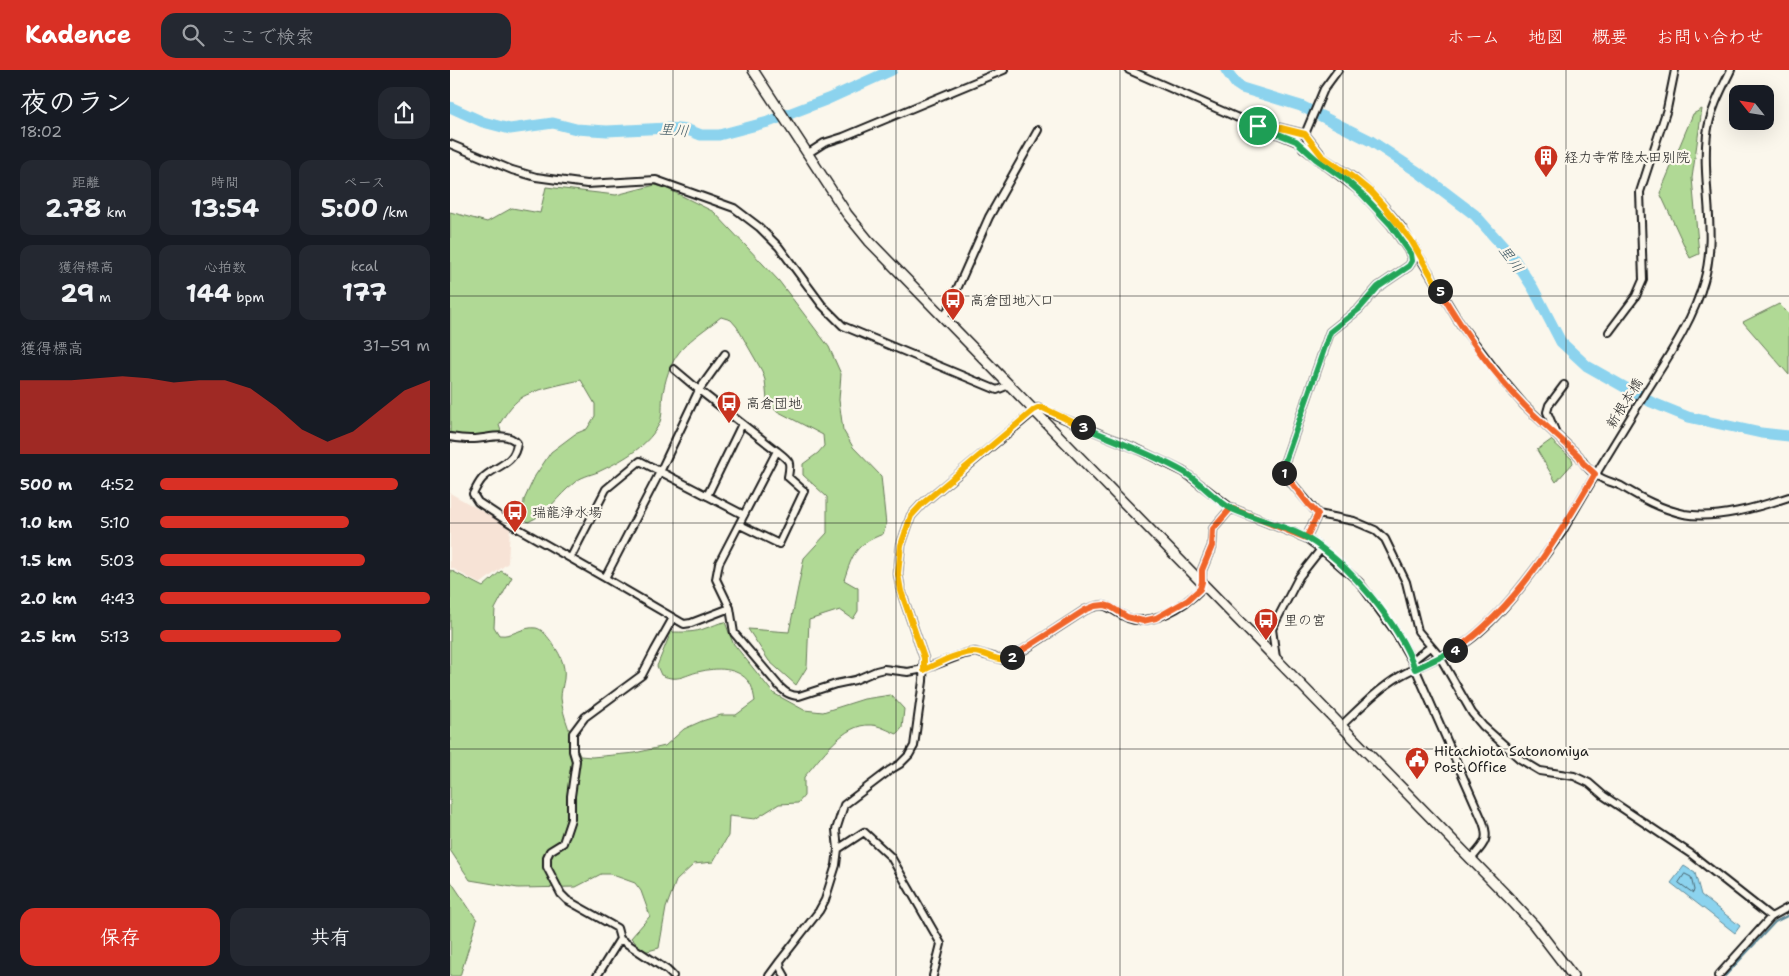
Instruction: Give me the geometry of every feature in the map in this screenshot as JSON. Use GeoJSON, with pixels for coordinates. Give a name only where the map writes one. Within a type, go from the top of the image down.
{"type":"FeatureCollection","features":[{"type":"Feature","properties":{"kind":"highway"},"geometry":{"type":"LineString","coordinates":[[752,70],[855,225],[942,317],[1342,725],[1534,925],[1572,976]]}},
{"type":"Feature","properties":{"kind":"street"},"geometry":{"type":"LineString","coordinates":[[805,150],[843,137],[1004,70]]}},
{"type":"Feature","properties":{"kind":"street"},"geometry":{"type":"LineString","coordinates":[[1129,70],[1296,141],[1322,156],[1371,192],[1404,230],[1450,308],[1478,349],[1524,405],[1602,479],[1619,485],[1652,503],[1684,514],[1705,515],[1742,510],[1789,496]]}},
{"type":"Feature","properties":{"kind":"street"},"geometry":{"type":"LineString","coordinates":[[1307,132],[1324,89],[1338,70]]}},
{"type":"Feature","properties":{"kind":"street"},"geometry":{"type":"LineString","coordinates":[[1608,332],[1636,296],[1644,280],[1640,192],[1667,110],[1676,70]]}},
{"type":"Feature","properties":{"kind":"street","name":"新根本橋"},"geometry":{"type":"LineString","coordinates":[[1342,725],[1390,682],[1440,658],[1467,641],[1495,617],[1545,556],[1562,532],[1596,472],[1673,349],[1694,309],[1705,279],[1710,240],[1706,170],[1707,134],[1716,100],[1731,70]]}},
{"type":"Feature","properties":{"kind":"street"},"geometry":{"type":"LineString","coordinates":[[1258,126],[1307,132],[1322,156]]}},
{"type":"Feature","properties":{"kind":"street"},"geometry":{"type":"LineString","coordinates":[[942,317],[946,314],[989,217],[1038,130]]}},
{"type":"Feature","properties":{"kind":"street"},"geometry":{"type":"LineString","coordinates":[[1296,141],[1316,159],[1362,194],[1391,225],[1411,254]]}},
{"type":"Feature","properties":{"kind":"street"},"geometry":{"type":"LineString","coordinates":[[450,144],[512,170],[536,177],[587,184],[656,180],[734,208],[759,227],[779,247],[822,305],[842,326],[997,390],[1009,385]]}},
{"type":"Feature","properties":{"kind":"street"},"geometry":{"type":"LineString","coordinates":[[1404,230],[1412,261],[1409,266],[1378,287],[1359,309],[1330,332],[1284,464],[1284,474],[1318,514],[1354,521],[1375,530],[1385,538],[1406,582],[1418,631],[1440,658],[1472,713],[1483,726],[1520,759],[1540,771],[1574,776],[1589,783],[1604,796],[1691,854],[1771,916]]}},
{"type":"Feature","properties":{"kind":"street"},"geometry":{"type":"LineString","coordinates":[[605,578],[660,472],[698,390],[725,354]]}},
{"type":"Feature","properties":{"kind":"street"},"geometry":{"type":"LineString","coordinates":[[674,369],[698,390],[788,459],[790,463],[788,477],[804,491],[779,544],[740,525]]}},
{"type":"Feature","properties":{"kind":"street"},"geometry":{"type":"LineString","coordinates":[[1557,435],[1547,412],[1549,405],[1564,385]]}},
{"type":"Feature","properties":{"kind":"street"},"geometry":{"type":"LineString","coordinates":[[769,976],[825,900],[836,865],[838,849],[836,830],[844,805],[900,764],[914,746],[924,658],[901,591],[898,574],[901,545],[911,516],[922,504],[1038,408],[1043,408],[1137,449],[1184,472],[1231,508],[1306,538],[1321,548],[1359,582],[1394,630],[1412,661],[1487,832],[1487,839],[1471,860]]}},
{"type":"Feature","properties":{"kind":"street"},"geometry":{"type":"LineString","coordinates":[[707,496],[742,424]]}},
{"type":"Feature","properties":{"kind":"street"},"geometry":{"type":"LineString","coordinates":[[450,437],[471,440],[505,436],[514,439],[517,443],[510,459],[503,466],[480,480],[473,494],[478,502],[519,529],[571,557],[684,624],[730,608]]}},
{"type":"Feature","properties":{"kind":"street"},"geometry":{"type":"LineString","coordinates":[[777,451],[716,572],[716,579],[730,608],[734,634],[778,686],[793,696],[855,680],[884,669],[908,672],[924,670],[959,655],[975,652],[1004,660],[1016,655],[1085,610],[1095,606],[1104,605],[1111,607],[1127,617],[1143,621],[1156,618],[1188,600],[1200,589],[1202,570],[1212,546],[1213,529],[1231,508]]}},
{"type":"Feature","properties":{"kind":"street"},"geometry":{"type":"LineString","coordinates":[[571,557],[606,489],[640,461],[744,515]]}},
{"type":"Feature","properties":{"kind":"street"},"geometry":{"type":"LineString","coordinates":[[1306,538],[1318,514]]}},
{"type":"Feature","properties":{"kind":"street"},"geometry":{"type":"LineString","coordinates":[[1276,658],[1272,629],[1299,577],[1321,548]]}},
{"type":"Feature","properties":{"kind":"street"},"geometry":{"type":"LineString","coordinates":[[673,618],[642,675],[585,717],[574,733],[573,751],[576,761],[571,796],[571,818],[563,843],[550,851],[546,867],[561,894],[567,900],[616,928],[620,940],[667,970],[673,976]]}},
{"type":"Feature","properties":{"kind":"street"},"geometry":{"type":"LineString","coordinates":[[1412,661],[1430,647]]}},
{"type":"Feature","properties":{"kind":"street"},"geometry":{"type":"LineString","coordinates":[[838,849],[864,832],[891,858],[941,944],[933,976]]}},
{"type":"Feature","properties":{"kind":"street"},"geometry":{"type":"LineString","coordinates":[[1718,976],[1771,916],[1789,907]]}},
{"type":"Feature","properties":{"kind":"street"},"geometry":{"type":"LineString","coordinates":[[597,976],[620,940]]}},
{"type":"Feature","properties":{"kind":"street"},"geometry":{"type":"LineString","coordinates":[[780,961],[781,969],[785,976]]}},
{"type":"Feature","properties":{"kind":"shaded area","name":"瑞龍浄水場"},"geometry":{"type":"Polygon","coordinates":[[[450,493],[510,527],[508,563],[480,584],[450,567],[450,493]]]}},
{"type":"Feature","properties":{"kind":"green space"},"geometry":{"type":"Polygon","coordinates":[[[1702,109],[1692,178],[1699,254],[1690,258],[1660,193],[1693,114],[1702,109]]]}},
{"type":"Feature","properties":{"kind":"green space"},"geometry":{"type":"Polygon","coordinates":[[[655,185],[664,187],[714,212],[779,281],[829,347],[841,374],[839,400],[843,430],[853,447],[881,476],[886,525],[883,534],[866,542],[856,551],[844,580],[858,588],[858,611],[853,619],[840,610],[809,620],[807,667],[796,685],[769,661],[748,629],[789,632],[804,558],[827,533],[827,497],[803,475],[803,464],[824,446],[823,435],[775,410],[767,400],[762,371],[731,320],[721,317],[690,341],[676,356],[666,378],[660,422],[647,441],[615,464],[576,481],[542,514],[528,522],[523,517],[524,500],[535,476],[551,452],[575,434],[587,429],[595,416],[595,404],[581,380],[541,390],[521,398],[511,407],[499,425],[502,434],[496,441],[478,441],[450,436],[450,212],[487,222],[512,208],[540,213],[546,187],[616,195],[655,185]]]}},
{"type":"Feature","properties":{"kind":"green space"},"geometry":{"type":"Polygon","coordinates":[[[1779,304],[1789,314],[1789,375],[1743,322],[1779,304]]]}},
{"type":"Feature","properties":{"kind":"green space"},"geometry":{"type":"Polygon","coordinates":[[[1551,440],[1572,459],[1573,463],[1556,482],[1537,450],[1551,440]]]}},
{"type":"Feature","properties":{"kind":"green space"},"geometry":{"type":"Polygon","coordinates":[[[450,570],[483,587],[501,571],[512,577],[495,609],[494,627],[499,635],[531,628],[538,629],[544,633],[559,654],[564,668],[561,698],[564,713],[580,756],[592,757],[635,753],[665,746],[684,729],[721,715],[736,715],[755,701],[751,685],[747,679],[736,672],[723,669],[709,670],[673,678],[661,675],[657,666],[671,632],[697,631],[725,622],[733,643],[773,693],[804,710],[823,712],[864,699],[891,695],[904,709],[902,728],[897,734],[874,725],[861,726],[851,730],[833,743],[804,777],[804,796],[798,803],[779,804],[755,819],[729,816],[728,836],[713,862],[694,864],[676,881],[666,908],[659,948],[644,952],[631,938],[650,916],[641,891],[635,883],[610,874],[601,874],[576,887],[518,888],[470,880],[450,850],[450,570]]]}},
{"type":"Feature","properties":{"kind":"green space"},"geometry":{"type":"Polygon","coordinates":[[[450,880],[477,920],[460,976],[450,976],[450,880]]]}},
{"type":"Feature","properties":{"kind":"water"},"geometry":{"type":"Polygon","coordinates":[[[1684,866],[1695,873],[1701,895],[1740,926],[1735,933],[1671,883],[1684,866]]]}},
{"type":"Feature","properties":{"kind":"waterway","name":"里川"},"geometry":{"type":"LineString","coordinates":[[450,107],[483,122],[510,129],[553,123],[576,129],[607,131],[668,128],[688,130],[701,135],[719,135],[768,122],[828,99],[892,70]]}},
{"type":"Feature","properties":{"kind":"waterway","name":"里川"},"geometry":{"type":"LineString","coordinates":[[1226,70],[1236,84],[1242,88],[1301,106],[1371,141],[1421,174],[1475,215],[1514,259],[1533,288],[1561,342],[1587,366],[1651,402],[1688,417],[1761,433],[1789,436]]}},
{"type":"Feature","properties":{"kind":"waterway"},"geometry":{"type":"LineString","coordinates":[[1725,976],[1775,922],[1789,915]]}},
{"type":"Feature","properties":{"kind":"place","name":"経力寺常陸太田別院"},"geometry":{"type":"Point","coordinates":[1546,178]}},
{"type":"Feature","properties":{"kind":"place","name":"高倉団地入口"},"geometry":{"type":"Point","coordinates":[953,321]}},
{"type":"Feature","properties":{"kind":"place","name":"高倉団地"},"geometry":{"type":"Point","coordinates":[729,424]}},
{"type":"Feature","properties":{"kind":"place","name":"瑞龍浄水場"},"geometry":{"type":"Point","coordinates":[515,533]}},
{"type":"Feature","properties":{"kind":"place","name":"里の宮"},"geometry":{"type":"Point","coordinates":[1266,641]}},
{"type":"Feature","properties":{"kind":"place","name":"Hitachiota Satonomiya Post Office"},"geometry":{"type":"Point","coordinates":[1417,780]}},
{"type":"Feature","properties":{"kind":"route"},"geometry":{"type":"LineString","coordinates":[[1258,126],[1277,127],[1305,134],[1322,156],[1371,192],[1411,240],[1445,300],[1478,349],[1524,405],[1579,456],[1583,463],[1595,474],[1562,532],[1545,556],[1495,617],[1480,631],[1453,651],[1415,669],[1381,610],[1359,582],[1321,548],[1306,538],[1268,523],[1231,508],[1184,472],[1137,449],[1050,413],[1043,408],[1038,408],[922,504],[911,516],[901,545],[898,574],[901,591],[924,658],[924,670],[954,657],[975,652],[1004,660],[1016,655],[1085,610],[1095,606],[1104,605],[1111,607],[1127,617],[1143,621],[1156,618],[1178,607],[1200,589],[1204,562],[1212,546],[1213,529],[1231,508],[1306,538],[1318,514],[1284,474],[1284,464],[1330,332],[1359,309],[1378,287],[1409,266],[1412,261],[1411,254],[1391,225],[1362,194],[1316,159],[1296,141],[1258,126]]}}]}
